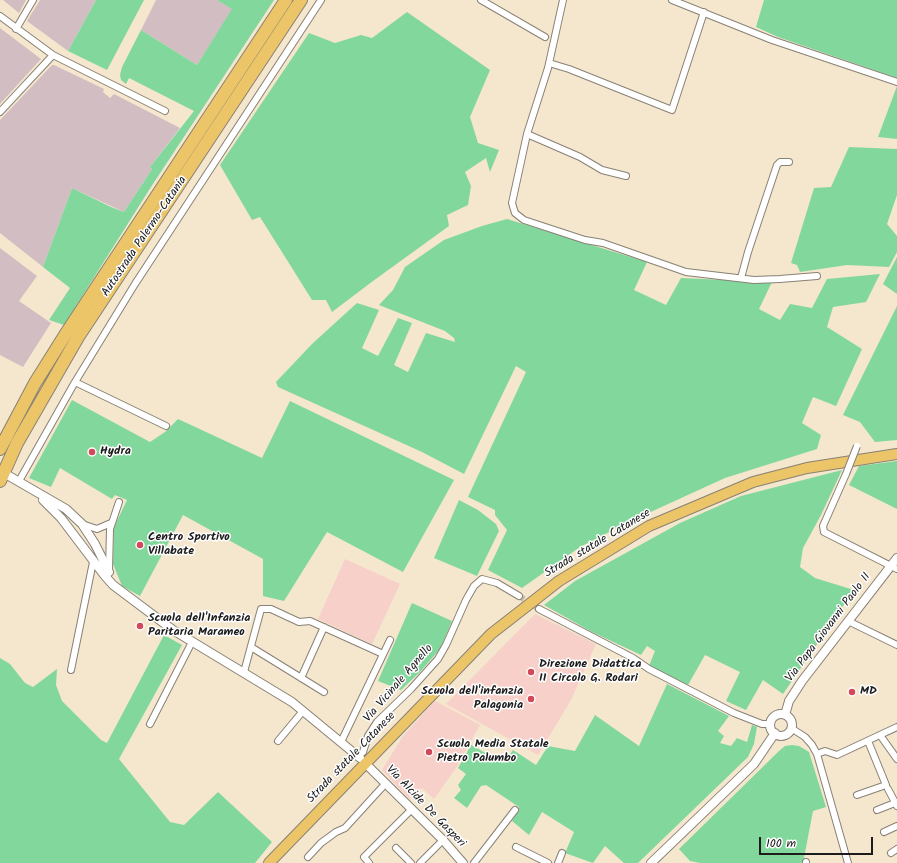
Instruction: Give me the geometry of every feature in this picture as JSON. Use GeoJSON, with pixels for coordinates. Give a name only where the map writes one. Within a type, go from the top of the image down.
{"type":"FeatureCollection","features":[{"type":"Feature","properties":{"kind":"highway","name":"Autostrada Palermo-Catania"},"geometry":{"type":"LineString","coordinates":[[0,449],[35,383],[67,332],[286,0]]}},
{"type":"Feature","properties":{"kind":"highway","name":"Autostrada Palermo-Catania"},"geometry":{"type":"LineString","coordinates":[[4,478],[17,443],[78,337],[301,0]]}},
{"type":"Feature","properties":{"kind":"main road","name":"Strada statale Catanese"},"geometry":{"type":"LineString","coordinates":[[269,863],[491,634],[559,581],[649,526],[753,482],[807,468],[897,454]]}},
{"type":"Feature","properties":{"kind":"street"},"geometry":{"type":"LineString","coordinates":[[16,29],[33,0]]}},
{"type":"Feature","properties":{"kind":"street"},"geometry":{"type":"LineString","coordinates":[[19,481],[75,382],[135,284],[321,0]]}},
{"type":"Feature","properties":{"kind":"street"},"geometry":{"type":"LineString","coordinates":[[481,0],[545,37]]}},
{"type":"Feature","properties":{"kind":"street"},"geometry":{"type":"LineString","coordinates":[[562,0],[549,63],[527,134],[512,203],[515,213],[524,220],[585,240],[603,243],[686,272],[741,278],[780,279],[816,276]]}},
{"type":"Feature","properties":{"kind":"street"},"geometry":{"type":"LineString","coordinates":[[672,0],[786,45],[897,82]]}},
{"type":"Feature","properties":{"kind":"street"},"geometry":{"type":"LineString","coordinates":[[549,63],[569,69],[672,110],[704,12]]}},
{"type":"Feature","properties":{"kind":"street"},"geometry":{"type":"LineString","coordinates":[[0,16],[53,55],[165,111]]}},
{"type":"Feature","properties":{"kind":"street"},"geometry":{"type":"LineString","coordinates":[[0,112],[53,55]]}},
{"type":"Feature","properties":{"kind":"street"},"geometry":{"type":"LineString","coordinates":[[527,134],[580,157],[602,170],[626,176]]}},
{"type":"Feature","properties":{"kind":"street"},"geometry":{"type":"LineString","coordinates":[[741,278],[748,252],[778,165],[780,162],[789,162]]}},
{"type":"Feature","properties":{"kind":"street"},"geometry":{"type":"LineString","coordinates":[[75,382],[166,426]]}},
{"type":"Feature","properties":{"kind":"street"},"geometry":{"type":"LineString","coordinates":[[857,446],[823,526],[824,532],[894,568]]}},
{"type":"Feature","properties":{"kind":"street"},"geometry":{"type":"LineString","coordinates":[[4,478],[19,481],[66,509],[82,524],[95,544],[113,585],[173,630],[292,702],[360,757]]}},
{"type":"Feature","properties":{"kind":"street"},"geometry":{"type":"LineString","coordinates":[[29,487],[52,508],[72,531],[94,562],[107,574]]}},
{"type":"Feature","properties":{"kind":"street"},"geometry":{"type":"LineString","coordinates":[[107,574],[111,523],[119,502]]}},
{"type":"Feature","properties":{"kind":"street"},"geometry":{"type":"LineString","coordinates":[[72,531],[82,524],[97,528],[111,523]]}},
{"type":"Feature","properties":{"kind":"street"},"geometry":{"type":"LineString","coordinates":[[85,550],[95,544]]}},
{"type":"Feature","properties":{"kind":"street","name":"Via Papa Giovanni Paolo II"},"geometry":{"type":"LineString","coordinates":[[785,715],[789,701],[802,681],[848,621],[894,568],[897,558]]}},
{"type":"Feature","properties":{"kind":"street"},"geometry":{"type":"LineString","coordinates":[[71,670],[94,562]]}},
{"type":"Feature","properties":{"kind":"street","name":"Via Vicinale Agnello"},"geometry":{"type":"LineString","coordinates":[[360,757],[368,736],[378,722],[438,659],[474,586],[482,579],[497,583],[519,596]]}},
{"type":"Feature","properties":{"kind":"street"},"geometry":{"type":"LineString","coordinates":[[244,672],[261,609],[271,609],[299,622],[310,621],[383,654]]}},
{"type":"Feature","properties":{"kind":"street"},"geometry":{"type":"LineString","coordinates":[[539,609],[734,713],[762,724],[771,724]]}},
{"type":"Feature","properties":{"kind":"street"},"geometry":{"type":"LineString","coordinates":[[848,621],[897,645]]}},
{"type":"Feature","properties":{"kind":"street"},"geometry":{"type":"LineString","coordinates":[[301,678],[324,627]]}},
{"type":"Feature","properties":{"kind":"street"},"geometry":{"type":"LineString","coordinates":[[341,742],[390,640]]}},
{"type":"Feature","properties":{"kind":"street"},"geometry":{"type":"LineString","coordinates":[[150,724],[192,642]]}},
{"type":"Feature","properties":{"kind":"street"},"geometry":{"type":"LineString","coordinates":[[250,647],[324,692]]}},
{"type":"Feature","properties":{"kind":"street"},"geometry":{"type":"LineString","coordinates":[[278,741],[303,711]]}},
{"type":"Feature","properties":{"kind":"street"},"geometry":{"type":"LineString","coordinates":[[771,724],[776,716],[785,715],[791,721],[791,728],[785,734],[775,733]]}},
{"type":"Feature","properties":{"kind":"street"},"geometry":{"type":"LineString","coordinates":[[771,724],[775,733]]}},
{"type":"Feature","properties":{"kind":"street"},"geometry":{"type":"LineString","coordinates":[[817,754],[825,752],[837,755],[897,727]]}},
{"type":"Feature","properties":{"kind":"street"},"geometry":{"type":"LineString","coordinates":[[791,728],[805,737],[817,754],[848,863]]}},
{"type":"Feature","properties":{"kind":"street"},"geometry":{"type":"LineString","coordinates":[[651,863],[754,764],[775,733]]}},
{"type":"Feature","properties":{"kind":"street"},"geometry":{"type":"LineString","coordinates":[[880,735],[897,759]]}},
{"type":"Feature","properties":{"kind":"street"},"geometry":{"type":"LineString","coordinates":[[857,795],[886,785],[868,741]]}},
{"type":"Feature","properties":{"kind":"street","name":"Via Alcide De Gasperi"},"geometry":{"type":"LineString","coordinates":[[370,768],[443,840],[463,863]]}},
{"type":"Feature","properties":{"kind":"street"},"geometry":{"type":"LineString","coordinates":[[308,857],[321,843],[336,832],[345,828],[386,783]]}},
{"type":"Feature","properties":{"kind":"street"},"geometry":{"type":"LineString","coordinates":[[877,810],[896,804],[888,788]]}},
{"type":"Feature","properties":{"kind":"street"},"geometry":{"type":"LineString","coordinates":[[369,863],[364,857],[412,809]]}},
{"type":"Feature","properties":{"kind":"street"},"geometry":{"type":"LineString","coordinates":[[474,863],[515,810]]}},
{"type":"Feature","properties":{"kind":"street"},"geometry":{"type":"LineString","coordinates":[[884,832],[897,826]]}},
{"type":"Feature","properties":{"kind":"street"},"geometry":{"type":"LineString","coordinates":[[420,863],[443,840]]}},
{"type":"Feature","properties":{"kind":"street"},"geometry":{"type":"LineString","coordinates":[[516,847],[548,863]]}},
{"type":"Feature","properties":{"kind":"street"},"geometry":{"type":"LineString","coordinates":[[396,848],[411,863]]}},
{"type":"Feature","properties":{"kind":"street"},"geometry":{"type":"LineString","coordinates":[[558,863],[562,853]]}},
{"type":"Feature","properties":{"kind":"shaded area"},"geometry":{"type":"Polygon","coordinates":[[[3,0],[26,0],[19,13],[3,0]]]}},
{"type":"Feature","properties":{"kind":"shaded area"},"geometry":{"type":"Polygon","coordinates":[[[40,0],[96,0],[68,51],[27,21],[40,0]]]}},
{"type":"Feature","properties":{"kind":"shaded area"},"geometry":{"type":"Polygon","coordinates":[[[156,0],[217,0],[233,9],[197,65],[141,30],[156,0]]]}},
{"type":"Feature","properties":{"kind":"shaded area"},"geometry":{"type":"Polygon","coordinates":[[[0,28],[41,59],[0,104],[0,28]]]}},
{"type":"Feature","properties":{"kind":"shaded area"},"geometry":{"type":"Polygon","coordinates":[[[52,65],[104,89],[103,92],[110,98],[114,94],[180,128],[150,167],[152,169],[124,212],[72,188],[43,267],[0,233],[0,120],[52,65]]]}},
{"type":"Feature","properties":{"kind":"shaded area"},"geometry":{"type":"Polygon","coordinates":[[[0,248],[37,276],[19,301],[51,323],[23,367],[0,355],[0,248]]]}},
{"type":"Feature","properties":{"kind":"shaded area"},"geometry":{"type":"Polygon","coordinates":[[[345,559],[400,584],[372,644],[318,619],[345,559]]]}},
{"type":"Feature","properties":{"kind":"shaded area","name":"Direzione Didattica II Circolo G. Rodari"},"geometry":{"type":"Polygon","coordinates":[[[535,614],[596,644],[571,700],[538,755],[446,704],[535,614]]]}},
{"type":"Feature","properties":{"kind":"shaded area","name":"Scuola Media Statale Pietro Palumbo"},"geometry":{"type":"Polygon","coordinates":[[[435,701],[480,725],[456,768],[434,799],[422,788],[409,799],[382,770],[403,736],[435,701]]]}},
{"type":"Feature","properties":{"kind":"green space"},"geometry":{"type":"Polygon","coordinates":[[[96,0],[144,0],[107,70],[68,51],[96,0]]]}},
{"type":"Feature","properties":{"kind":"green space"},"geometry":{"type":"Polygon","coordinates":[[[217,0],[274,0],[151,187],[64,325],[49,320],[70,288],[43,267],[72,188],[124,212],[152,169],[150,167],[194,111],[129,78],[126,84],[121,80],[120,75],[122,67],[141,30],[197,65],[232,9],[217,0]]]}},
{"type":"Feature","properties":{"kind":"green space"},"geometry":{"type":"Polygon","coordinates":[[[764,0],[897,0],[897,78],[778,37],[756,27],[764,0]]]}},
{"type":"Feature","properties":{"kind":"green space"},"geometry":{"type":"Polygon","coordinates":[[[407,12],[490,70],[470,117],[478,143],[499,150],[490,172],[486,158],[465,172],[471,186],[468,205],[447,215],[449,226],[332,312],[326,300],[312,300],[260,217],[252,220],[220,165],[309,33],[335,43],[361,35],[372,38],[407,12]]]}},
{"type":"Feature","properties":{"kind":"green space"},"geometry":{"type":"Polygon","coordinates":[[[897,86],[897,139],[878,137],[897,86]]]}},
{"type":"Feature","properties":{"kind":"green space"},"geometry":{"type":"Polygon","coordinates":[[[849,147],[897,149],[897,195],[887,224],[897,236],[897,252],[889,267],[847,265],[800,272],[797,265],[791,263],[814,188],[831,187],[849,147]]]}},
{"type":"Feature","properties":{"kind":"green space"},"geometry":{"type":"Polygon","coordinates":[[[507,219],[647,262],[634,290],[666,305],[681,278],[772,282],[759,309],[780,320],[790,304],[812,308],[827,279],[880,274],[866,302],[833,307],[827,327],[862,349],[836,406],[813,397],[802,423],[821,435],[817,449],[725,478],[631,521],[580,547],[522,588],[488,570],[507,530],[495,515],[495,510],[468,497],[526,372],[516,366],[464,474],[422,452],[278,387],[276,382],[312,344],[357,303],[379,310],[362,348],[378,356],[398,318],[412,323],[394,365],[408,372],[426,333],[455,342],[454,338],[445,331],[379,305],[393,290],[405,267],[444,240],[482,226],[507,219]]]}},
{"type":"Feature","properties":{"kind":"green space"},"geometry":{"type":"Polygon","coordinates":[[[897,257],[897,294],[883,284],[897,257]]]}},
{"type":"Feature","properties":{"kind":"green space"},"geometry":{"type":"Polygon","coordinates":[[[897,306],[897,440],[875,442],[860,422],[843,415],[897,306]]]}},
{"type":"Feature","properties":{"kind":"green space"},"geometry":{"type":"Polygon","coordinates":[[[72,400],[150,442],[165,432],[178,419],[262,458],[290,401],[454,480],[403,572],[327,532],[284,601],[263,596],[263,559],[183,515],[140,596],[122,586],[113,564],[114,527],[127,500],[115,495],[112,499],[60,468],[51,487],[29,478],[72,400]]]}},
{"type":"Feature","properties":{"kind":"green space"},"geometry":{"type":"Polygon","coordinates":[[[897,461],[897,509],[849,485],[859,466],[897,461]]]}},
{"type":"Feature","properties":{"kind":"green space"},"geometry":{"type":"Polygon","coordinates":[[[842,470],[821,515],[803,548],[800,567],[815,578],[854,590],[783,694],[763,680],[746,710],[726,701],[740,672],[705,655],[688,685],[649,666],[655,651],[647,646],[641,655],[592,632],[544,605],[575,581],[680,523],[741,496],[842,470]]]}},
{"type":"Feature","properties":{"kind":"green space"},"geometry":{"type":"Polygon","coordinates":[[[459,500],[478,510],[496,524],[499,531],[477,576],[434,558],[459,500]]]}},
{"type":"Feature","properties":{"kind":"green space"},"geometry":{"type":"Polygon","coordinates":[[[412,603],[452,621],[440,649],[420,672],[401,690],[378,681],[412,603]]]}},
{"type":"Feature","properties":{"kind":"green space"},"geometry":{"type":"Polygon","coordinates":[[[164,635],[182,645],[119,759],[170,822],[184,825],[218,792],[272,842],[255,863],[0,863],[0,658],[10,664],[25,683],[33,687],[57,669],[56,685],[62,701],[101,740],[107,743],[164,635]]]}},
{"type":"Feature","properties":{"kind":"green space"},"geometry":{"type":"Polygon","coordinates":[[[667,684],[729,716],[718,731],[724,736],[720,743],[731,746],[737,738],[747,742],[752,725],[757,727],[754,744],[748,757],[638,863],[624,863],[605,846],[593,863],[565,853],[574,832],[542,812],[529,835],[512,821],[519,807],[486,785],[481,786],[467,808],[454,798],[461,790],[458,785],[466,774],[458,768],[471,745],[504,763],[513,750],[536,765],[548,746],[575,751],[595,715],[639,746],[667,684]]]}},
{"type":"Feature","properties":{"kind":"green space"},"geometry":{"type":"Polygon","coordinates":[[[785,746],[799,746],[809,752],[826,807],[813,811],[803,863],[700,863],[690,861],[679,849],[779,751],[785,746]]]}},
{"type":"Feature","properties":{"kind":"tunnel"},"geometry":{"type":"LineString","coordinates":[[519,596],[539,609]]}},
{"type":"Feature","properties":{"kind":"place","name":"Hydra"},"geometry":{"type":"Point","coordinates":[92,452]}},
{"type":"Feature","properties":{"kind":"place","name":"Centro Sportivo Villabate"},"geometry":{"type":"Point","coordinates":[140,545]}},
{"type":"Feature","properties":{"kind":"place","name":"Scuola dell'Infanzia Paritaria Marameo"},"geometry":{"type":"Point","coordinates":[140,626]}},
{"type":"Feature","properties":{"kind":"place","name":"Direzione Didattica II Circolo G. Rodari"},"geometry":{"type":"Point","coordinates":[531,672]}},
{"type":"Feature","properties":{"kind":"place","name":"MD"},"geometry":{"type":"Point","coordinates":[852,692]}},
{"type":"Feature","properties":{"kind":"place","name":"Scuola dell'infanzia Palagonia"},"geometry":{"type":"Point","coordinates":[531,699]}},
{"type":"Feature","properties":{"kind":"place","name":"Scuola Media Statale Pietro Palumbo"},"geometry":{"type":"Point","coordinates":[429,752]}}]}
